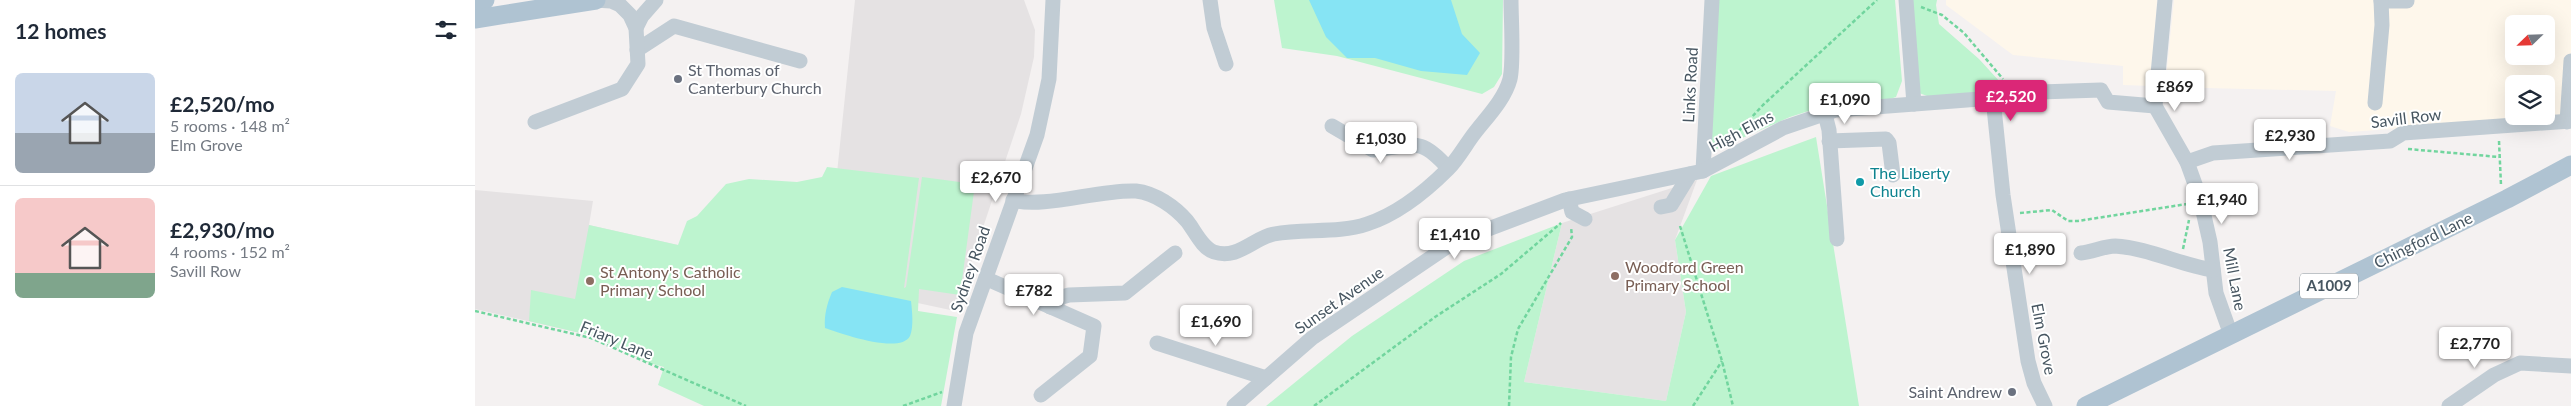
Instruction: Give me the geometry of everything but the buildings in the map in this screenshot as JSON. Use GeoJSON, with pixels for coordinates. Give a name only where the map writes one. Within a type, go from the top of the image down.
{"type":"FeatureCollection","features":[{"type":"Feature","properties":{"kind":"main road"},"geometry":{"type":"LineString","coordinates":[[475,1],[485,0]]}},
{"type":"Feature","properties":{"kind":"main road"},"geometry":{"type":"LineString","coordinates":[[475,19],[595,0]]}},
{"type":"Feature","properties":{"kind":"main road","name":"Chingford Lane"},"geometry":{"type":"LineString","coordinates":[[2086,406],[2571,165]]}},
{"type":"Feature","properties":{"kind":"street"},"geometry":{"type":"LineString","coordinates":[[535,122],[622,89],[638,64],[636,28],[630,15],[620,5],[611,1],[595,0]]}},
{"type":"Feature","properties":{"kind":"street"},"geometry":{"type":"LineString","coordinates":[[636,28],[642,16],[656,0]]}},
{"type":"Feature","properties":{"kind":"street","name":"Sydney Road"},"geometry":{"type":"LineString","coordinates":[[954,406],[966,334],[1037,136],[1049,79],[1053,0]]}},
{"type":"Feature","properties":{"kind":"street"},"geometry":{"type":"LineString","coordinates":[[1210,0],[1214,28],[1226,64]]}},
{"type":"Feature","properties":{"kind":"street"},"geometry":{"type":"LineString","coordinates":[[1013,200],[1022,203],[1107,192],[1138,192],[1163,200],[1186,220],[1201,241],[1213,252],[1229,254],[1247,248],[1272,234],[1350,228],[1368,224],[1405,205],[1448,168],[1496,106],[1510,79],[1511,0]]}},
{"type":"Feature","properties":{"kind":"street","name":"Links Road"},"geometry":{"type":"LineString","coordinates":[[1696,173],[1712,0]]}},
{"type":"Feature","properties":{"kind":"street"},"geometry":{"type":"LineString","coordinates":[[1906,0],[1913,104]]}},
{"type":"Feature","properties":{"kind":"street"},"geometry":{"type":"LineString","coordinates":[[2155,106],[2165,0]]}},
{"type":"Feature","properties":{"kind":"street"},"geometry":{"type":"LineString","coordinates":[[2375,103],[2383,25],[2381,0],[2407,1]]}},
{"type":"Feature","properties":{"kind":"street"},"geometry":{"type":"LineString","coordinates":[[637,50],[674,26],[800,61]]}},
{"type":"Feature","properties":{"kind":"street"},"geometry":{"type":"LineString","coordinates":[[2569,121],[2571,61]]}},
{"type":"Feature","properties":{"kind":"street","name":"High Elms"},"geometry":{"type":"LineString","coordinates":[[1696,173],[1783,128],[1836,110],[1993,98],[2009,94],[2101,90],[2108,102],[2155,106]]}},
{"type":"Feature","properties":{"kind":"street","name":"Elm Grove"},"geometry":{"type":"LineString","coordinates":[[1993,98],[2006,215],[2028,361],[2034,383],[2045,406]]}},
{"type":"Feature","properties":{"kind":"street","name":"Mill Lane"},"geometry":{"type":"LineString","coordinates":[[2155,106],[2187,162],[2194,202],[2210,242],[2213,270],[2222,315],[2231,335]]}},
{"type":"Feature","properties":{"kind":"street"},"geometry":{"type":"LineString","coordinates":[[1825,114],[1837,239]]}},
{"type":"Feature","properties":{"kind":"street","name":"Savill Row"},"geometry":{"type":"LineString","coordinates":[[2187,162],[2213,152],[2390,141],[2403,133],[2505,131],[2569,121]]}},
{"type":"Feature","properties":{"kind":"street"},"geometry":{"type":"LineString","coordinates":[[1332,126],[1373,150],[1405,144],[1422,145],[1437,155],[1448,168]]}},
{"type":"Feature","properties":{"kind":"street"},"geometry":{"type":"LineString","coordinates":[[1829,141],[1886,138],[1889,143],[1893,175]]}},
{"type":"Feature","properties":{"kind":"street"},"geometry":{"type":"LineString","coordinates":[[1661,206],[1671,205],[1696,173]]}},
{"type":"Feature","properties":{"kind":"street","name":"Sunset Avenue"},"geometry":{"type":"LineString","coordinates":[[1234,406],[1312,338],[1454,242],[1574,211],[1696,173]]}},
{"type":"Feature","properties":{"kind":"street"},"geometry":{"type":"LineString","coordinates":[[2081,253],[2114,246],[2180,260],[2200,268],[2213,270]]}},
{"type":"Feature","properties":{"kind":"street"},"geometry":{"type":"LineString","coordinates":[[1050,307],[1062,297],[1069,295],[1125,293],[1175,253]]}},
{"type":"Feature","properties":{"kind":"street"},"geometry":{"type":"LineString","coordinates":[[987,278],[1094,326],[1090,356],[1041,395]]}},
{"type":"Feature","properties":{"kind":"street"},"geometry":{"type":"LineString","coordinates":[[1157,343],[1266,378]]}},
{"type":"Feature","properties":{"kind":"street"},"geometry":{"type":"LineString","coordinates":[[2449,406],[2494,375],[2520,363],[2564,365]]}},
{"type":"Feature","properties":{"kind":"path"},"geometry":{"type":"LineString","coordinates":[[1729,142],[1763,105],[1877,0]]}},
{"type":"Feature","properties":{"kind":"path"},"geometry":{"type":"LineString","coordinates":[[1906,0],[1942,15],[1964,33],[2004,80],[2009,94]]}},
{"type":"Feature","properties":{"kind":"path"},"geometry":{"type":"LineString","coordinates":[[2502,188],[2499,157],[2505,131]]}},
{"type":"Feature","properties":{"kind":"path"},"geometry":{"type":"LineString","coordinates":[[2390,141],[2400,147],[2414,150],[2499,157]]}},
{"type":"Feature","properties":{"kind":"path"},"geometry":{"type":"LineString","coordinates":[[2006,215],[2052,210],[2068,221],[2078,221],[2194,202],[2180,260]]}},
{"type":"Feature","properties":{"kind":"path"},"geometry":{"type":"LineString","coordinates":[[1314,406],[1435,318],[1501,274],[1574,211]]}},
{"type":"Feature","properties":{"kind":"path"},"geometry":{"type":"LineString","coordinates":[[1509,406],[1511,357],[1518,329],[1572,237],[1574,211]]}},
{"type":"Feature","properties":{"kind":"path"},"geometry":{"type":"LineString","coordinates":[[1680,226],[1722,361],[1733,406]]}},
{"type":"Feature","properties":{"kind":"path","name":"Friary Lane"},"geometry":{"type":"LineString","coordinates":[[475,310],[591,338],[746,406]]}},
{"type":"Feature","properties":{"kind":"path"},"geometry":{"type":"LineString","coordinates":[[1693,406],[1722,361]]}},
{"type":"Feature","properties":{"kind":"path"},"geometry":{"type":"LineString","coordinates":[[903,406],[957,387]]}},
{"type":"Feature","properties":{"kind":"shaded area"},"geometry":{"type":"Polygon","coordinates":[[[855,0],[1024,0],[1035,30],[1034,57],[1021,114],[955,311],[829,284],[837,173],[855,0]]]}},
{"type":"Feature","properties":{"kind":"shaded area"},"geometry":{"type":"Polygon","coordinates":[[[1946,0],[2157,0],[2151,86],[2123,85],[2123,66],[2013,55],[1946,5],[1946,0]]]}},
{"type":"Feature","properties":{"kind":"shaded area"},"geometry":{"type":"Polygon","coordinates":[[[2174,0],[2571,0],[2571,126],[2447,125],[2349,132],[2330,126],[2336,91],[2165,87],[2174,0]]]}},
{"type":"Feature","properties":{"kind":"shaded area","name":"Woodford Green Primary School"},"geometry":{"type":"Polygon","coordinates":[[[1697,180],[1675,240],[1686,312],[1666,401],[1524,382],[1562,223],[1697,180]]]}},
{"type":"Feature","properties":{"kind":"shaded area","name":"St Antony's Catholic Primary School"},"geometry":{"type":"Polygon","coordinates":[[[475,190],[593,201],[589,225],[709,252],[649,363],[593,336],[475,309],[475,190]]]}},
{"type":"Feature","properties":{"kind":"green space"},"geometry":{"type":"Polygon","coordinates":[[[1274,0],[1503,0],[1502,74],[1494,87],[1482,94],[1337,56],[1282,48],[1274,0]]]}},
{"type":"Feature","properties":{"kind":"green space"},"geometry":{"type":"Polygon","coordinates":[[[1717,0],[1895,0],[1902,81],[1896,97],[1875,104],[1821,107],[1790,117],[1710,152],[1717,0]]]}},
{"type":"Feature","properties":{"kind":"green space"},"geometry":{"type":"Polygon","coordinates":[[[1911,0],[1937,0],[1939,24],[1979,59],[2001,83],[1996,92],[1930,97],[1919,93],[1911,0]]]}},
{"type":"Feature","properties":{"kind":"green space"},"geometry":{"type":"Polygon","coordinates":[[[1816,137],[1859,406],[1266,406],[1352,336],[1464,261],[1562,223],[1524,382],[1666,401],[1686,312],[1675,240],[1711,176],[1816,137]]]}},
{"type":"Feature","properties":{"kind":"green space"},"geometry":{"type":"Polygon","coordinates":[[[827,167],[919,178],[904,288],[906,287],[922,177],[975,184],[960,295],[919,289],[918,311],[957,317],[941,406],[704,406],[658,385],[664,367],[649,363],[593,336],[529,321],[531,290],[575,299],[589,225],[678,245],[687,221],[697,216],[726,184],[749,179],[797,182],[822,177],[827,167]]]}},
{"type":"Feature","properties":{"kind":"water"},"geometry":{"type":"Polygon","coordinates":[[[1309,0],[1451,0],[1462,34],[1480,53],[1467,75],[1421,71],[1375,58],[1347,58],[1326,37],[1309,0]]]}},
{"type":"Feature","properties":{"kind":"water"},"geometry":{"type":"Polygon","coordinates":[[[842,287],[911,301],[912,323],[910,336],[904,341],[883,343],[856,338],[825,328],[826,310],[832,292],[842,287]]]}},
{"type":"Feature","properties":{"kind":"place","name":"St Thomas of Canterbury Church"},"geometry":{"type":"Point","coordinates":[678,79]}},
{"type":"Feature","properties":{"kind":"place","name":"The Liberty Church"},"geometry":{"type":"Point","coordinates":[1860,182]}},
{"type":"Feature","properties":{"kind":"place","name":"Woodford Green Primary School"},"geometry":{"type":"Point","coordinates":[1615,276]}},
{"type":"Feature","properties":{"kind":"place","name":"St Antony's Catholic Primary School"},"geometry":{"type":"Point","coordinates":[590,281]}},
{"type":"Feature","properties":{"kind":"place","name":"Saint Andrew"},"geometry":{"type":"Point","coordinates":[2012,392]}}]}
